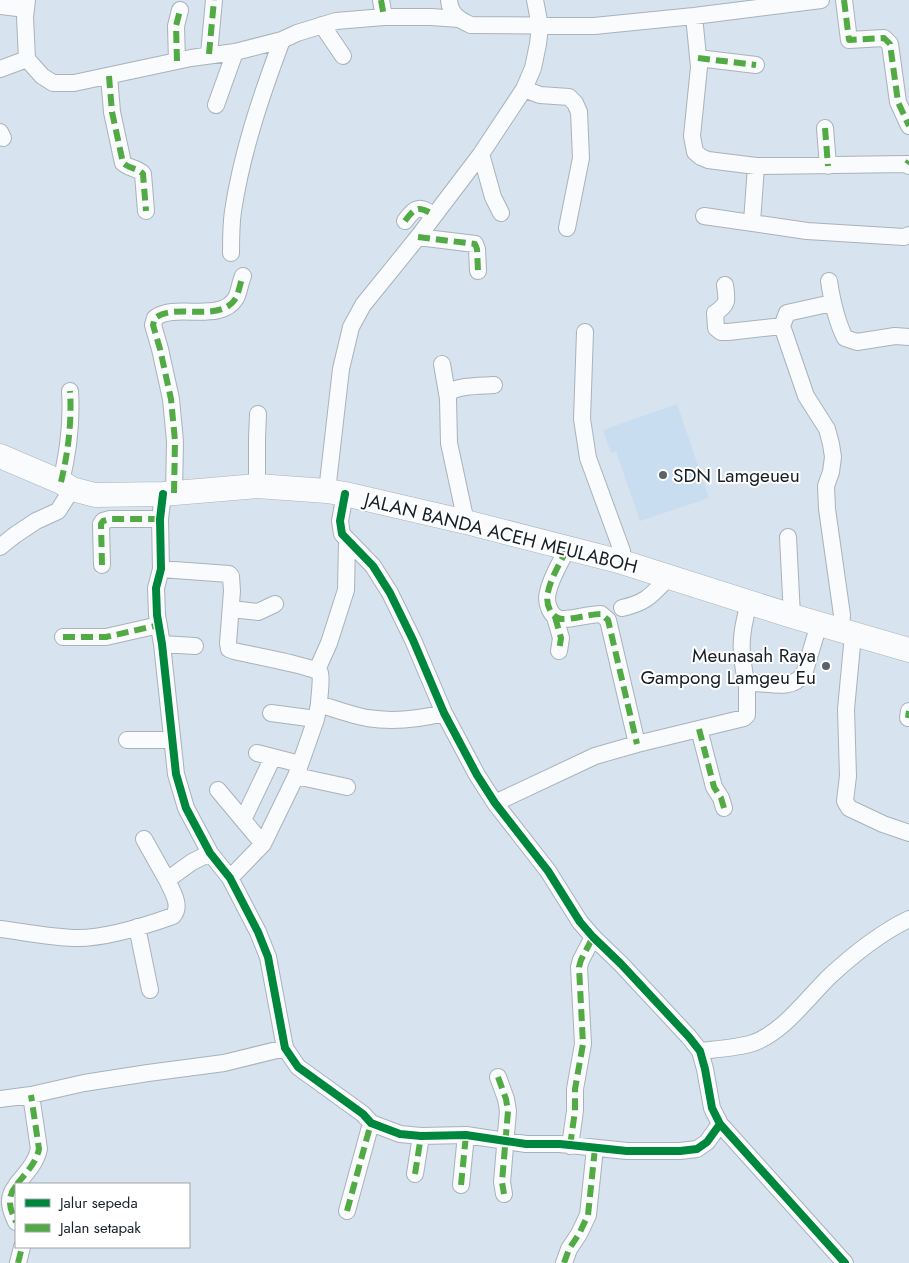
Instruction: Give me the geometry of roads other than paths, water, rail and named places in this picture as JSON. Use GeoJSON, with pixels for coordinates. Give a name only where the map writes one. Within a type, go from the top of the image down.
{"type":"FeatureCollection","features":[{"type":"Feature","properties":{"kind":"highway","name":"JALAN BANDA ACEH MEULABOH"},"geometry":{"type":"LineString","coordinates":[[0,456],[67,486],[95,496],[169,494],[257,486],[336,493],[466,522],[622,562],[749,603],[909,650]]}},
{"type":"Feature","properties":{"kind":"street"},"geometry":{"type":"LineString","coordinates":[[209,54],[214,0]]}},
{"type":"Feature","properties":{"kind":"street"},"geometry":{"type":"LineString","coordinates":[[381,0],[384,16]]}},
{"type":"Feature","properties":{"kind":"street"},"geometry":{"type":"LineString","coordinates":[[535,0],[533,26],[538,44],[533,68],[524,89],[481,154],[431,214],[418,237],[363,305],[351,327],[341,369],[336,493],[340,529],[347,541],[360,550],[373,566],[390,594],[413,640],[444,713],[476,775],[548,871],[580,922],[690,1037],[700,1051],[712,1108],[720,1124],[845,1263]]}},
{"type":"Feature","properties":{"kind":"street"},"geometry":{"type":"LineString","coordinates":[[0,6],[27,5],[27,59],[42,76],[53,83],[74,83],[209,54],[235,52],[282,40],[297,33],[336,21],[384,16],[431,17],[450,6],[471,25],[594,26],[821,0]]}},
{"type":"Feature","properties":{"kind":"street"},"geometry":{"type":"LineString","coordinates":[[844,0],[849,40],[884,38],[890,44],[898,102],[909,126]]}},
{"type":"Feature","properties":{"kind":"street"},"geometry":{"type":"LineString","coordinates":[[177,61],[176,26],[180,10]]}},
{"type":"Feature","properties":{"kind":"street"},"geometry":{"type":"LineString","coordinates":[[694,16],[699,67],[692,136],[695,152],[708,160],[756,166],[908,164]]}},
{"type":"Feature","properties":{"kind":"street"},"geometry":{"type":"LineString","coordinates":[[322,25],[343,56]]}},
{"type":"Feature","properties":{"kind":"street"},"geometry":{"type":"LineString","coordinates":[[231,254],[232,213],[245,146],[282,40]]}},
{"type":"Feature","properties":{"kind":"street"},"geometry":{"type":"LineString","coordinates":[[216,105],[235,52]]}},
{"type":"Feature","properties":{"kind":"street"},"geometry":{"type":"LineString","coordinates":[[698,58],[756,65]]}},
{"type":"Feature","properties":{"kind":"street"},"geometry":{"type":"LineString","coordinates":[[0,69],[27,59]]}},
{"type":"Feature","properties":{"kind":"street"},"geometry":{"type":"LineString","coordinates":[[109,76],[112,112],[123,162],[128,168],[140,170],[143,174],[146,211]]}},
{"type":"Feature","properties":{"kind":"street"},"geometry":{"type":"LineString","coordinates":[[524,89],[540,95],[569,97],[575,103],[579,112],[581,158],[566,228]]}},
{"type":"Feature","properties":{"kind":"street"},"geometry":{"type":"LineString","coordinates":[[824,128],[828,166]]}},
{"type":"Feature","properties":{"kind":"street"},"geometry":{"type":"LineString","coordinates":[[481,154],[493,197],[501,213]]}},
{"type":"Feature","properties":{"kind":"street"},"geometry":{"type":"LineString","coordinates":[[752,222],[756,166]]}},
{"type":"Feature","properties":{"kind":"street"},"geometry":{"type":"LineString","coordinates":[[405,221],[414,210],[422,208],[431,214]]}},
{"type":"Feature","properties":{"kind":"street"},"geometry":{"type":"LineString","coordinates":[[704,216],[807,231],[904,237],[909,235]]}},
{"type":"Feature","properties":{"kind":"street"},"geometry":{"type":"LineString","coordinates":[[418,237],[475,244],[478,249],[478,272]]}},
{"type":"Feature","properties":{"kind":"street"},"geometry":{"type":"LineString","coordinates":[[242,276],[236,298],[227,307],[214,311],[161,313],[155,318],[153,325],[171,399],[175,441],[169,494],[160,519],[160,569],[156,588],[176,774],[186,808],[210,853],[230,878],[258,932],[268,957],[285,1048],[298,1067],[363,1114],[371,1123],[400,1134],[422,1136],[466,1135],[526,1144],[560,1144],[636,1151],[680,1151],[698,1149],[707,1142],[720,1124]]}},
{"type":"Feature","properties":{"kind":"street"},"geometry":{"type":"LineString","coordinates":[[829,281],[832,303],[845,338],[857,342],[895,336],[909,337]]}},
{"type":"Feature","properties":{"kind":"street"},"geometry":{"type":"LineString","coordinates":[[725,285],[727,299],[724,307],[715,313],[716,328],[721,332],[782,326]]}},
{"type":"Feature","properties":{"kind":"street"},"geometry":{"type":"LineString","coordinates":[[832,303],[787,313],[782,326],[806,396],[827,429],[832,444],[831,472],[826,486],[827,509],[842,615],[847,633],[846,709],[848,776],[845,801],[849,808],[883,824],[909,833]]}},
{"type":"Feature","properties":{"kind":"street"},"geometry":{"type":"LineString","coordinates":[[585,332],[582,419],[588,458],[622,551],[622,562]]}},
{"type":"Feature","properties":{"kind":"street"},"geometry":{"type":"LineString","coordinates":[[442,364],[448,394],[449,443],[466,522]]}},
{"type":"Feature","properties":{"kind":"street"},"geometry":{"type":"LineString","coordinates":[[448,394],[452,390],[494,385]]}},
{"type":"Feature","properties":{"kind":"street"},"geometry":{"type":"LineString","coordinates":[[0,547],[14,535],[36,521],[58,511],[67,486],[65,464],[71,409],[70,391]]}},
{"type":"Feature","properties":{"kind":"street"},"geometry":{"type":"LineString","coordinates":[[257,486],[258,414]]}},
{"type":"Feature","properties":{"kind":"street"},"geometry":{"type":"LineString","coordinates":[[102,565],[101,524],[103,521],[110,519],[160,519]]}},
{"type":"Feature","properties":{"kind":"street"},"geometry":{"type":"LineString","coordinates":[[788,537],[792,616]]}},
{"type":"Feature","properties":{"kind":"street"},"geometry":{"type":"LineString","coordinates":[[317,670],[329,643],[346,590],[347,541]]}},
{"type":"Feature","properties":{"kind":"street"},"geometry":{"type":"LineString","coordinates":[[559,651],[561,638],[555,617],[548,609],[547,593],[567,549]]}},
{"type":"Feature","properties":{"kind":"street"},"geometry":{"type":"LineString","coordinates":[[160,569],[229,574],[231,576],[232,591],[229,649],[299,665],[317,670],[320,674],[317,712],[298,770],[263,844],[230,878]]}},
{"type":"Feature","properties":{"kind":"street"},"geometry":{"type":"LineString","coordinates":[[622,608],[645,601],[669,577]]}},
{"type":"Feature","properties":{"kind":"street"},"geometry":{"type":"LineString","coordinates":[[496,803],[596,756],[746,717],[747,687],[741,657],[741,636],[749,603]]}},
{"type":"Feature","properties":{"kind":"street"},"geometry":{"type":"LineString","coordinates":[[231,609],[258,612],[275,604]]}},
{"type":"Feature","properties":{"kind":"street"},"geometry":{"type":"LineString","coordinates":[[555,617],[563,619],[588,614],[601,614],[608,620],[637,744]]}},
{"type":"Feature","properties":{"kind":"street"},"geometry":{"type":"LineString","coordinates":[[747,687],[751,683],[788,685],[800,679],[804,674],[819,624]]}},
{"type":"Feature","properties":{"kind":"street"},"geometry":{"type":"LineString","coordinates":[[63,637],[106,637],[159,625]]}},
{"type":"Feature","properties":{"kind":"street"},"geometry":{"type":"LineString","coordinates":[[162,644],[195,646]]}},
{"type":"Feature","properties":{"kind":"street"},"geometry":{"type":"LineString","coordinates":[[271,713],[317,712],[381,719],[416,718],[444,713]]}},
{"type":"Feature","properties":{"kind":"street"},"geometry":{"type":"LineString","coordinates":[[699,729],[714,787],[721,798],[724,808]]}},
{"type":"Feature","properties":{"kind":"street"},"geometry":{"type":"LineString","coordinates":[[127,740],[172,740]]}},
{"type":"Feature","properties":{"kind":"street"},"geometry":{"type":"LineString","coordinates":[[243,820],[265,755],[298,770],[347,787]]}},
{"type":"Feature","properties":{"kind":"street"},"geometry":{"type":"LineString","coordinates":[[218,790],[263,844]]}},
{"type":"Feature","properties":{"kind":"street"},"geometry":{"type":"LineString","coordinates":[[0,929],[74,938],[90,937],[173,916],[176,913],[177,904],[167,880],[144,839]]}},
{"type":"Feature","properties":{"kind":"street"},"geometry":{"type":"LineString","coordinates":[[167,880],[192,862],[210,853]]}},
{"type":"Feature","properties":{"kind":"street"},"geometry":{"type":"LineString","coordinates":[[700,1051],[752,1043],[763,1038],[776,1029],[856,953],[891,928],[909,919]]}},
{"type":"Feature","properties":{"kind":"street"},"geometry":{"type":"LineString","coordinates":[[137,926],[150,990]]}},
{"type":"Feature","properties":{"kind":"street"},"geometry":{"type":"LineString","coordinates":[[570,1146],[575,1111],[575,1089],[583,1044],[579,967],[593,937]]}},
{"type":"Feature","properties":{"kind":"street"},"geometry":{"type":"LineString","coordinates":[[0,1098],[31,1095],[84,1083],[224,1063],[285,1048]]}},
{"type":"Feature","properties":{"kind":"street"},"geometry":{"type":"LineString","coordinates":[[498,1077],[508,1110],[502,1182],[504,1194]]}},
{"type":"Feature","properties":{"kind":"street"},"geometry":{"type":"LineString","coordinates":[[18,1183],[35,1161],[39,1149],[31,1095]]}},
{"type":"Feature","properties":{"kind":"street"},"geometry":{"type":"LineString","coordinates":[[347,1211],[371,1123]]}},
{"type":"Feature","properties":{"kind":"street"},"geometry":{"type":"LineString","coordinates":[[461,1185],[466,1135]]}},
{"type":"Feature","properties":{"kind":"street"},"geometry":{"type":"LineString","coordinates":[[415,1174],[422,1136]]}},
{"type":"Feature","properties":{"kind":"street"},"geometry":{"type":"LineString","coordinates":[[564,1263],[569,1249],[588,1215],[595,1148]]}},
{"type":"Feature","properties":{"kind":"street"},"geometry":{"type":"LineString","coordinates":[[15,1188],[11,1194],[9,1204],[15,1219]]}},
{"type":"Feature","properties":{"kind":"street"},"geometry":{"type":"LineString","coordinates":[[18,1263],[22,1248]]}},
{"type":"Feature","properties":{"kind":"place","name":"SDN Lamgeueu"},"geometry":{"type":"Point","coordinates":[663,475]}},
{"type":"Feature","properties":{"kind":"place","name":"Meunasah Raya Gampong Lamgeu Eu"},"geometry":{"type":"Point","coordinates":[826,666]}}]}
